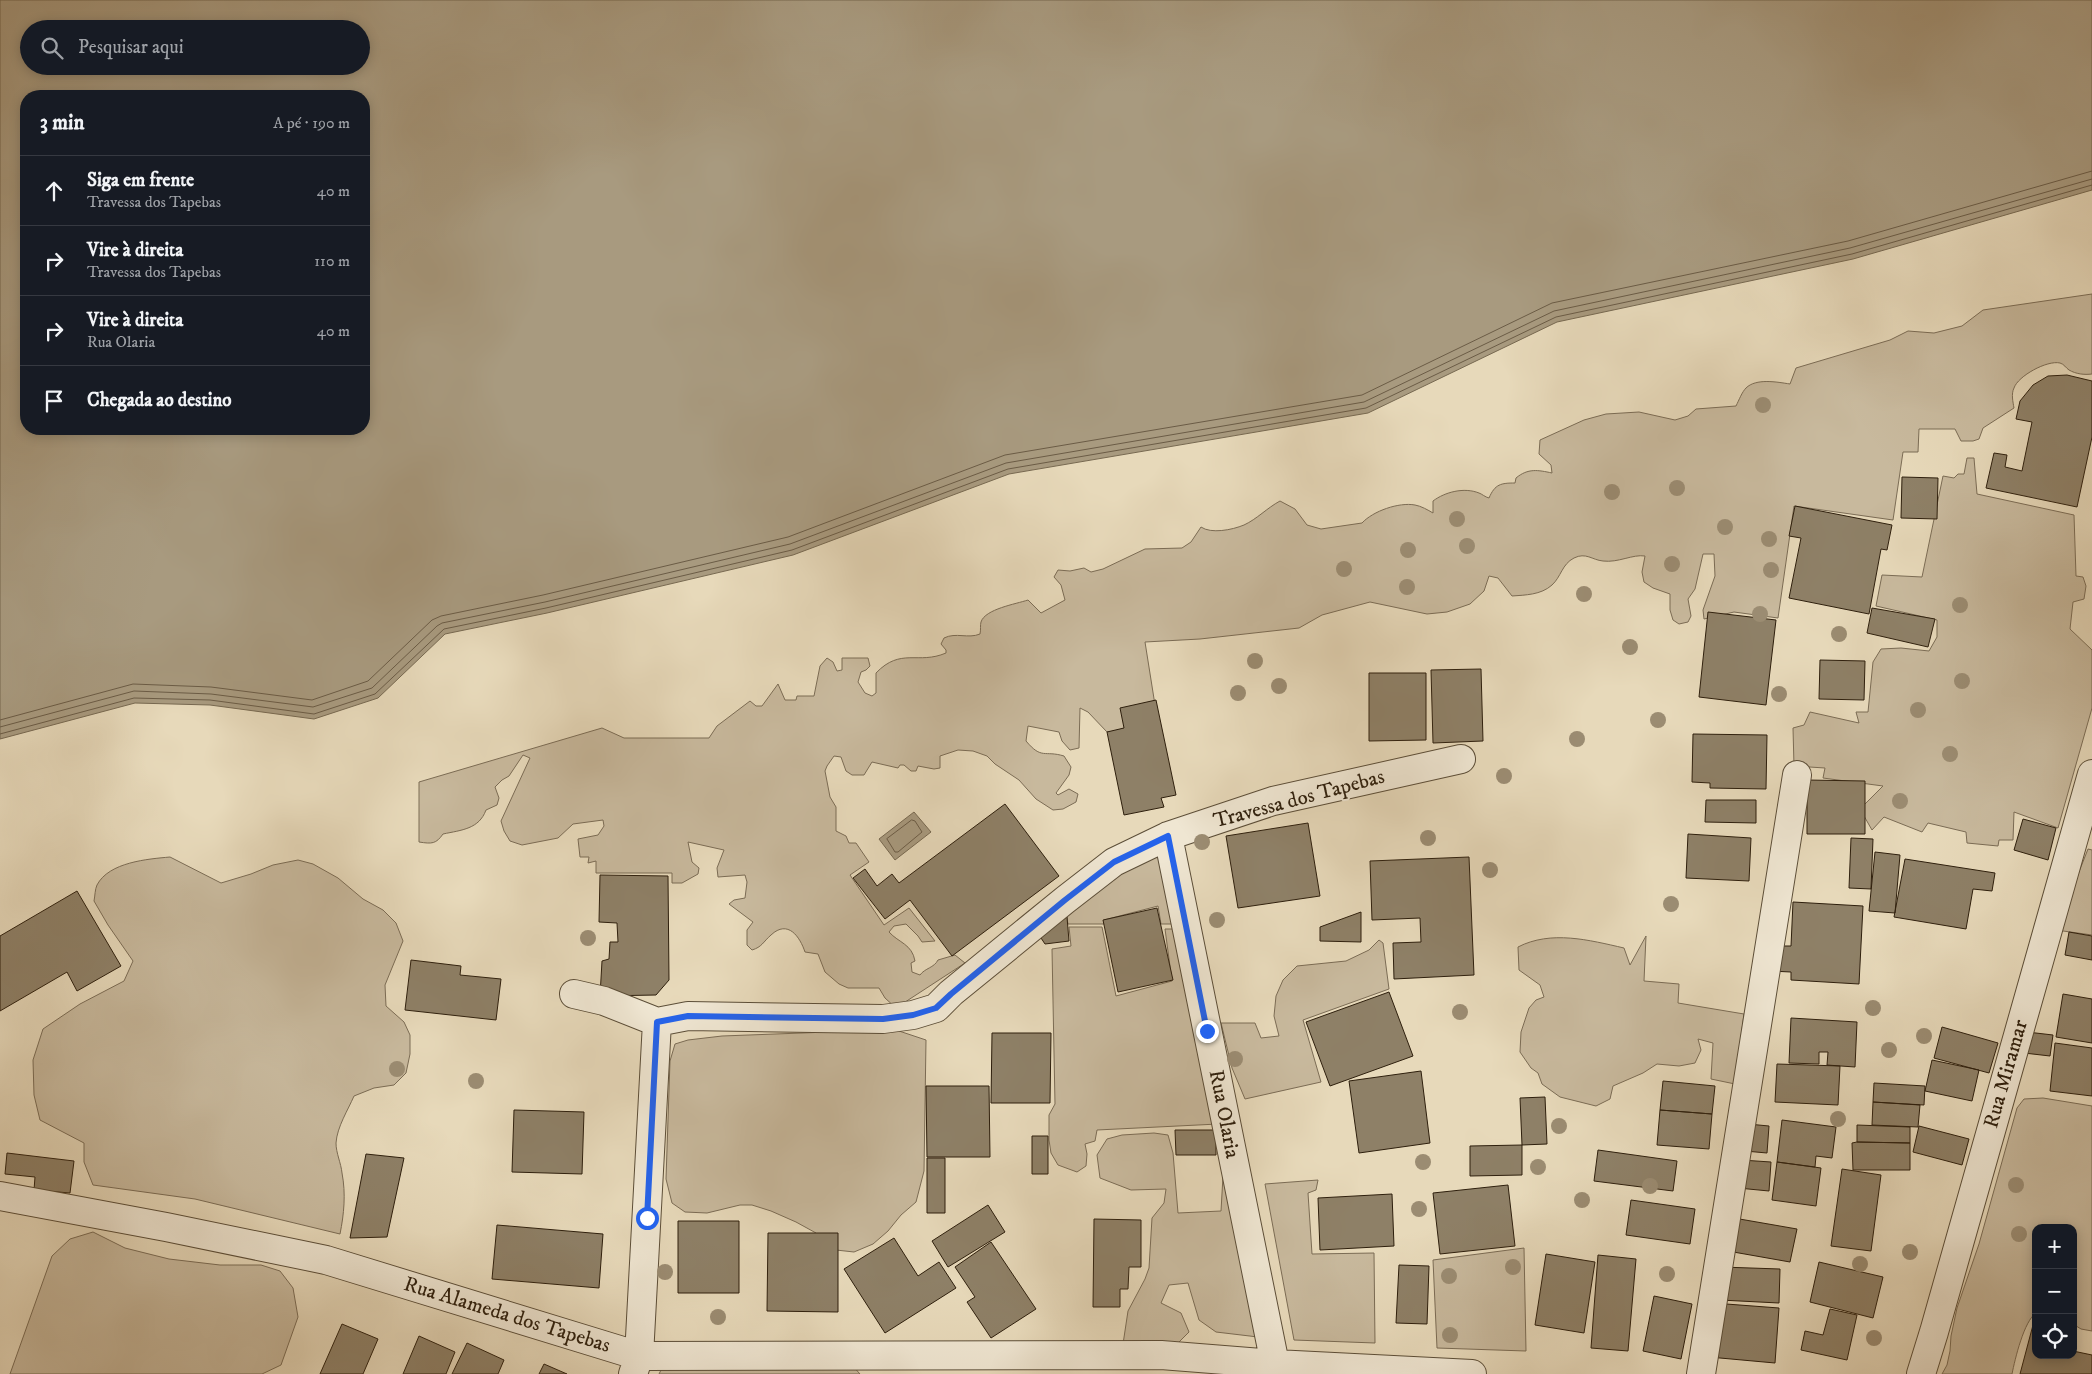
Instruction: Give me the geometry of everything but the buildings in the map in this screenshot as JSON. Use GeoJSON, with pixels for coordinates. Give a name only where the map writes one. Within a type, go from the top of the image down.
{"type":"FeatureCollection","features":[{"type":"Feature","properties":{"kind":"street","name":"Travessa dos Tapebas"},"geometry":{"type":"LineString","coordinates":[[657,1022],[688,1016],[883,1019],[913,1015],[936,1008],[1065,900],[1114,862],[1168,836],[1272,801],[1461,759]]}},
{"type":"Feature","properties":{"kind":"street","name":"Rua Miramar"},"geometry":{"type":"LineString","coordinates":[[1921,1374],[2092,774]]}},
{"type":"Feature","properties":{"kind":"street"},"geometry":{"type":"LineString","coordinates":[[1701,1374],[1796,775]]}},
{"type":"Feature","properties":{"kind":"street","name":"Rua Olaria"},"geometry":{"type":"LineString","coordinates":[[1168,836],[1275,1364]]}},
{"type":"Feature","properties":{"kind":"street"},"geometry":{"type":"LineString","coordinates":[[574,994],[604,1001],[657,1022],[636,1365]]}},
{"type":"Feature","properties":{"kind":"street","name":"Rua Alameda dos Tapebas"},"geometry":{"type":"LineString","coordinates":[[0,1196],[166,1227],[326,1260],[636,1365],[1161,1355],[1275,1364],[1472,1374]]}},
{"type":"Feature","properties":{"kind":"shaded area"},"geometry":{"type":"Polygon","coordinates":[[[2092,294],[2092,374],[2074,372],[2060,363],[2041,366],[2027,374],[2017,383],[2012,395],[2014,408],[1983,428],[1979,439],[1973,441],[1961,441],[1955,429],[1919,429],[1918,452],[1903,452],[1893,520],[1794,506],[1778,618],[1734,612],[1704,619],[1703,610],[1715,576],[1714,554],[1703,554],[1695,589],[1688,599],[1691,616],[1688,622],[1679,624],[1673,620],[1670,610],[1670,594],[1653,588],[1644,582],[1642,572],[1645,556],[1609,561],[1578,556],[1564,567],[1552,585],[1543,591],[1512,596],[1498,578],[1489,576],[1484,591],[1470,604],[1447,612],[1427,614],[1370,602],[1322,615],[1299,628],[1200,639],[1145,642],[1155,705],[1128,730],[1107,732],[1088,712],[1080,708],[1079,748],[1070,750],[1062,741],[1059,732],[1028,726],[1026,741],[1031,747],[1040,753],[1064,756],[1071,767],[1069,775],[1056,793],[1058,795],[1069,789],[1078,794],[1076,802],[1063,809],[1053,810],[1036,799],[1019,780],[995,764],[987,756],[973,751],[958,750],[940,756],[940,768],[934,769],[918,766],[916,771],[911,771],[904,765],[900,765],[898,768],[872,762],[864,775],[852,775],[846,771],[841,757],[834,756],[825,771],[830,797],[836,807],[836,831],[846,836],[849,843],[856,843],[869,862],[850,875],[884,925],[909,908],[935,941],[922,942],[906,924],[894,926],[889,932],[911,951],[915,961],[911,963],[912,972],[920,975],[938,960],[955,955],[965,963],[896,1008],[885,998],[879,988],[848,988],[839,984],[825,972],[818,954],[805,952],[797,936],[788,929],[777,931],[760,946],[752,950],[747,945],[747,930],[753,922],[729,904],[734,900],[745,898],[747,882],[745,875],[718,877],[717,868],[724,850],[688,842],[692,862],[699,868],[698,874],[682,883],[672,883],[672,873],[596,873],[596,861],[588,863],[589,857],[580,857],[578,839],[598,835],[604,826],[603,820],[573,824],[558,838],[522,845],[510,841],[501,821],[530,758],[523,755],[509,776],[495,787],[499,798],[497,805],[486,810],[479,821],[469,828],[443,834],[433,843],[419,842],[419,782],[602,728],[624,738],[709,738],[717,726],[750,701],[756,706],[762,706],[778,684],[785,700],[796,700],[797,696],[814,696],[820,666],[827,658],[833,662],[837,671],[842,670],[842,658],[868,658],[870,666],[861,672],[858,682],[865,693],[872,696],[876,693],[876,673],[885,665],[902,658],[927,658],[946,653],[941,644],[944,638],[980,634],[981,623],[984,617],[994,610],[1028,600],[1041,613],[1065,600],[1061,585],[1054,577],[1058,570],[1070,571],[1084,568],[1091,572],[1103,569],[1145,549],[1182,548],[1191,542],[1201,527],[1216,531],[1239,527],[1253,520],[1280,501],[1295,509],[1307,525],[1321,529],[1362,523],[1379,511],[1394,506],[1409,504],[1424,508],[1433,513],[1433,501],[1443,495],[1467,490],[1489,498],[1496,487],[1506,483],[1515,483],[1516,478],[1529,471],[1552,473],[1551,465],[1539,454],[1540,440],[1584,420],[1606,414],[1639,412],[1675,420],[1688,416],[1696,409],[1736,406],[1743,392],[1750,385],[1761,382],[1790,384],[1796,368],[1890,340],[1908,331],[1934,333],[1962,326],[1983,310],[2092,294]]]}},
{"type":"Feature","properties":{"kind":"shaded area"},"geometry":{"type":"Polygon","coordinates":[[[1967,458],[1974,458],[1977,494],[2074,515],[2076,576],[2083,577],[2086,586],[2084,599],[2073,602],[2070,629],[2092,650],[2092,708],[2058,828],[2014,812],[2013,840],[1999,840],[1998,846],[1967,843],[1966,832],[1928,823],[1922,832],[1884,817],[1872,830],[1860,809],[1883,786],[1823,778],[1825,768],[1794,766],[1793,728],[1804,725],[1810,712],[1859,723],[1856,712],[1868,712],[1873,662],[1881,649],[1901,648],[1929,651],[1937,637],[1937,620],[1876,606],[1882,575],[1922,577],[1943,476],[1954,478],[1958,474],[1964,474],[1967,458]]]}},
{"type":"Feature","properties":{"kind":"shaded area"},"geometry":{"type":"Polygon","coordinates":[[[2088,849],[2092,850],[2092,935],[2056,930],[2088,849]]]}},
{"type":"Feature","properties":{"kind":"shaded area"},"geometry":{"type":"Polygon","coordinates":[[[1152,850],[1161,859],[1183,924],[1161,924],[1158,906],[1104,920],[1104,924],[1068,924],[1066,913],[1152,850]]]}},
{"type":"Feature","properties":{"kind":"shaded area"},"geometry":{"type":"Polygon","coordinates":[[[170,857],[221,883],[273,865],[298,860],[313,864],[338,878],[363,899],[383,910],[396,923],[403,941],[385,985],[386,1006],[404,1022],[410,1035],[410,1054],[406,1073],[394,1085],[374,1088],[354,1096],[341,1125],[336,1143],[344,1189],[340,1234],[195,1199],[93,1185],[84,1162],[84,1143],[40,1120],[34,1095],[33,1060],[43,1029],[80,1004],[124,981],[133,961],[94,901],[97,885],[110,871],[130,863],[170,857]]]}},
{"type":"Feature","properties":{"kind":"shaded area"},"geometry":{"type":"Polygon","coordinates":[[[1069,927],[1102,927],[1116,996],[1172,981],[1165,929],[1177,929],[1218,1124],[1097,1130],[1095,1141],[1085,1144],[1087,1154],[1086,1166],[1077,1172],[1058,1165],[1051,1153],[1049,1140],[1049,1115],[1055,1104],[1052,949],[1071,946],[1069,927]]]}},
{"type":"Feature","properties":{"kind":"shaded area"},"geometry":{"type":"Polygon","coordinates":[[[1646,936],[1644,981],[1679,984],[1678,1003],[1744,1014],[1735,1084],[1711,1079],[1713,1043],[1698,1039],[1701,1050],[1695,1063],[1679,1066],[1657,1064],[1643,1073],[1613,1086],[1610,1099],[1596,1106],[1560,1097],[1542,1084],[1538,1073],[1531,1068],[1520,1052],[1521,1032],[1529,1008],[1536,1000],[1544,997],[1540,985],[1519,970],[1518,947],[1544,939],[1557,938],[1597,942],[1624,948],[1630,965],[1646,936]]]}},
{"type":"Feature","properties":{"kind":"shaded area"},"geometry":{"type":"Polygon","coordinates":[[[1379,940],[1383,943],[1389,989],[1303,1020],[1321,1082],[1245,1099],[1232,1068],[1221,1023],[1255,1023],[1261,1038],[1279,1036],[1274,1016],[1276,996],[1283,980],[1297,966],[1346,961],[1369,950],[1379,940]]]}},
{"type":"Feature","properties":{"kind":"shaded area"},"geometry":{"type":"Polygon","coordinates":[[[899,1031],[926,1040],[924,1171],[916,1202],[901,1215],[888,1231],[873,1244],[854,1252],[836,1250],[824,1243],[816,1233],[796,1222],[752,1205],[740,1205],[707,1213],[685,1212],[672,1203],[666,1179],[670,1061],[675,1044],[688,1040],[722,1036],[899,1031]]]}},
{"type":"Feature","properties":{"kind":"shaded area"},"geometry":{"type":"Polygon","coordinates":[[[2043,1098],[2092,1106],[2092,1331],[2077,1326],[2077,1224],[2032,1224],[2032,1317],[2024,1332],[2012,1374],[1942,1374],[1947,1365],[1957,1308],[1979,1244],[2017,1108],[2024,1099],[2043,1098]]]}},
{"type":"Feature","properties":{"kind":"shaded area"},"geometry":{"type":"Polygon","coordinates":[[[1154,1133],[1168,1135],[1173,1153],[1178,1213],[1221,1211],[1223,1176],[1258,1337],[1216,1332],[1199,1320],[1188,1283],[1169,1285],[1161,1303],[1181,1313],[1189,1332],[1178,1343],[1123,1344],[1128,1311],[1149,1268],[1152,1218],[1164,1203],[1166,1189],[1131,1190],[1100,1178],[1097,1155],[1107,1139],[1122,1135],[1154,1133]]]}},
{"type":"Feature","properties":{"kind":"shaded area"},"geometry":{"type":"Polygon","coordinates":[[[1318,1180],[1316,1190],[1308,1193],[1312,1254],[1374,1253],[1375,1343],[1294,1340],[1265,1184],[1318,1180]]]}},
{"type":"Feature","properties":{"kind":"shaded area"},"geometry":{"type":"Polygon","coordinates":[[[93,1232],[125,1248],[169,1259],[220,1265],[261,1265],[280,1271],[293,1288],[298,1317],[281,1365],[262,1374],[10,1374],[52,1256],[70,1239],[93,1232]]]}},
{"type":"Feature","properties":{"kind":"shaded area"},"geometry":{"type":"Polygon","coordinates":[[[1524,1248],[1526,1351],[1437,1348],[1433,1260],[1524,1248]]]}},
{"type":"Feature","properties":{"kind":"shaded area"},"geometry":{"type":"Polygon","coordinates":[[[664,1364],[852,1365],[860,1374],[659,1374],[664,1364]]]}},
{"type":"Feature","properties":{"kind":"water"},"geometry":{"type":"Polygon","coordinates":[[[0,0],[2092,0],[2092,190],[1853,259],[1557,322],[1368,413],[1009,474],[793,555],[547,613],[445,634],[378,698],[314,719],[210,705],[135,703],[0,739],[0,0]]]}},
{"type":"Feature","properties":{"kind":"water"},"geometry":{"type":"Polygon","coordinates":[[[914,812],[931,832],[895,860],[879,839],[914,812]]]}},
{"type":"Feature","properties":{"kind":"route"},"geometry":{"type":"LineString","coordinates":[[647,1218],[657,1022],[688,1016],[883,1019],[913,1015],[936,1008],[1065,900],[1114,862],[1168,836],[1207,1031]]}}]}
